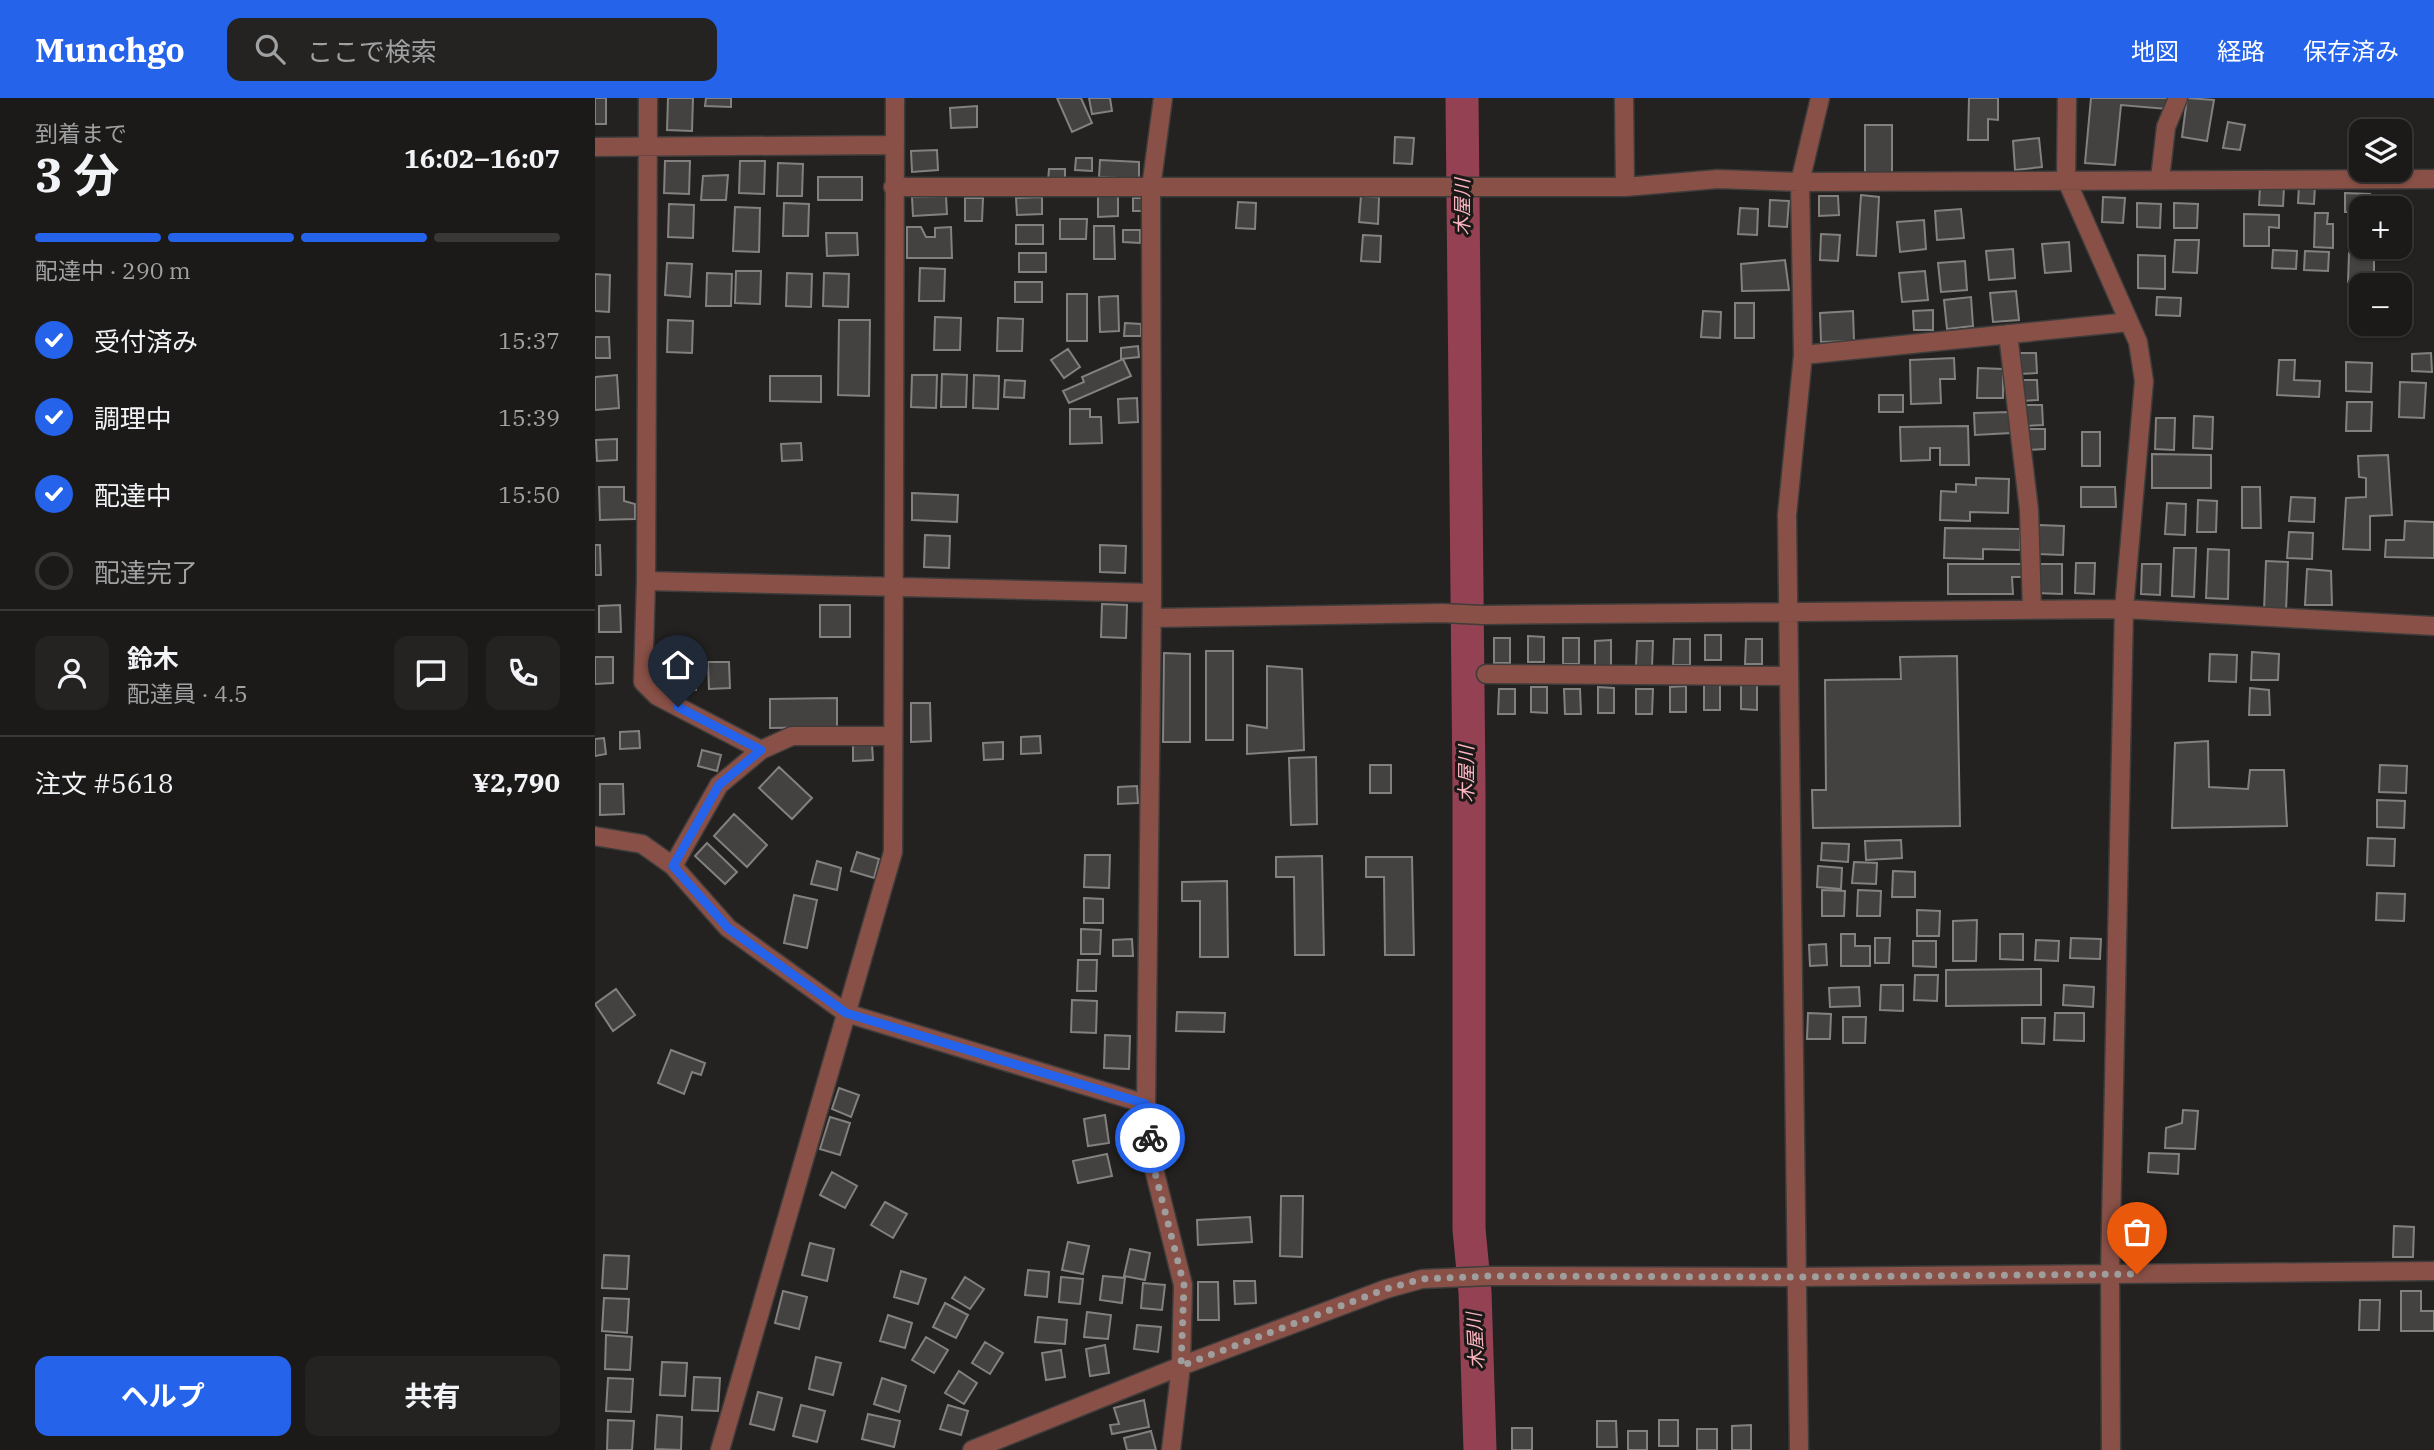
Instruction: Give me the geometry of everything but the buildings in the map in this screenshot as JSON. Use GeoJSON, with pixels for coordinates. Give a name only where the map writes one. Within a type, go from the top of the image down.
{"type":"FeatureCollection","features":[{"type":"Feature","properties":{"kind":"street"},"geometry":{"type":"LineString","coordinates":[[649,98],[643,682],[657,696],[761,750]]}},
{"type":"Feature","properties":{"kind":"street"},"geometry":{"type":"LineString","coordinates":[[720,1450],[893,852],[891,736],[895,98]]}},
{"type":"Feature","properties":{"kind":"street"},"geometry":{"type":"LineString","coordinates":[[1163,98],[1151,188],[1152,618],[1146,1104],[1153,1165],[1184,1285],[1181,1366],[1171,1450]]}},
{"type":"Feature","properties":{"kind":"street"},"geometry":{"type":"LineString","coordinates":[[1624,98],[1625,187]]}},
{"type":"Feature","properties":{"kind":"street"},"geometry":{"type":"LineString","coordinates":[[1799,1450],[1787,515],[1803,355],[1800,182],[1820,98]]}},
{"type":"Feature","properties":{"kind":"street"},"geometry":{"type":"LineString","coordinates":[[2067,98],[2066,179],[2138,342],[2144,381],[2124,609],[2110,1274],[2111,1450]]}},
{"type":"Feature","properties":{"kind":"street"},"geometry":{"type":"LineString","coordinates":[[2160,179],[2167,127],[2178,98]]}},
{"type":"Feature","properties":{"kind":"street"},"geometry":{"type":"LineString","coordinates":[[595,146],[894,145]]}},
{"type":"Feature","properties":{"kind":"street"},"geometry":{"type":"LineString","coordinates":[[893,187],[1625,187],[1718,179],[1800,182],[2434,178]]}},
{"type":"Feature","properties":{"kind":"street"},"geometry":{"type":"LineString","coordinates":[[1803,355],[2130,322]]}},
{"type":"Feature","properties":{"kind":"street"},"geometry":{"type":"LineString","coordinates":[[2008,334],[2029,510],[2032,610]]}},
{"type":"Feature","properties":{"kind":"street"},"geometry":{"type":"LineString","coordinates":[[646,580],[1152,593]]}},
{"type":"Feature","properties":{"kind":"street"},"geometry":{"type":"LineString","coordinates":[[1152,618],[1442,613],[1483,615],[2124,609],[2434,626]]}},
{"type":"Feature","properties":{"kind":"street"},"geometry":{"type":"LineString","coordinates":[[1486,674],[1789,676]]}},
{"type":"Feature","properties":{"kind":"street"},"geometry":{"type":"LineString","coordinates":[[673,866],[719,785],[761,750],[792,736],[891,736]]}},
{"type":"Feature","properties":{"kind":"street"},"geometry":{"type":"LineString","coordinates":[[595,836],[642,844],[673,866],[728,928],[846,1013],[1146,1104]]}},
{"type":"Feature","properties":{"kind":"street"},"geometry":{"type":"LineString","coordinates":[[972,1450],[1181,1366],[1386,1289],[1422,1279],[1457,1276],[1797,1277],[2434,1271]]}},
{"type":"Feature","properties":{"kind":"waterway","name":"木屋川"},"geometry":{"type":"LineString","coordinates":[[1462,98],[1469,789],[1469,1229],[1475,1292],[1480,1450]]}},
{"type":"Feature","properties":{"kind":"way so far"},"geometry":{"type":"LineString","coordinates":[[1150,1138],[1153,1165],[1184,1285],[1181,1366],[1386,1289],[1422,1279],[1457,1276],[2137,1274]]}},
{"type":"Feature","properties":{"kind":"route"},"geometry":{"type":"LineString","coordinates":[[678,707],[761,750],[719,785],[673,866],[728,928],[846,1013],[1146,1104],[1150,1138]]}}]}
